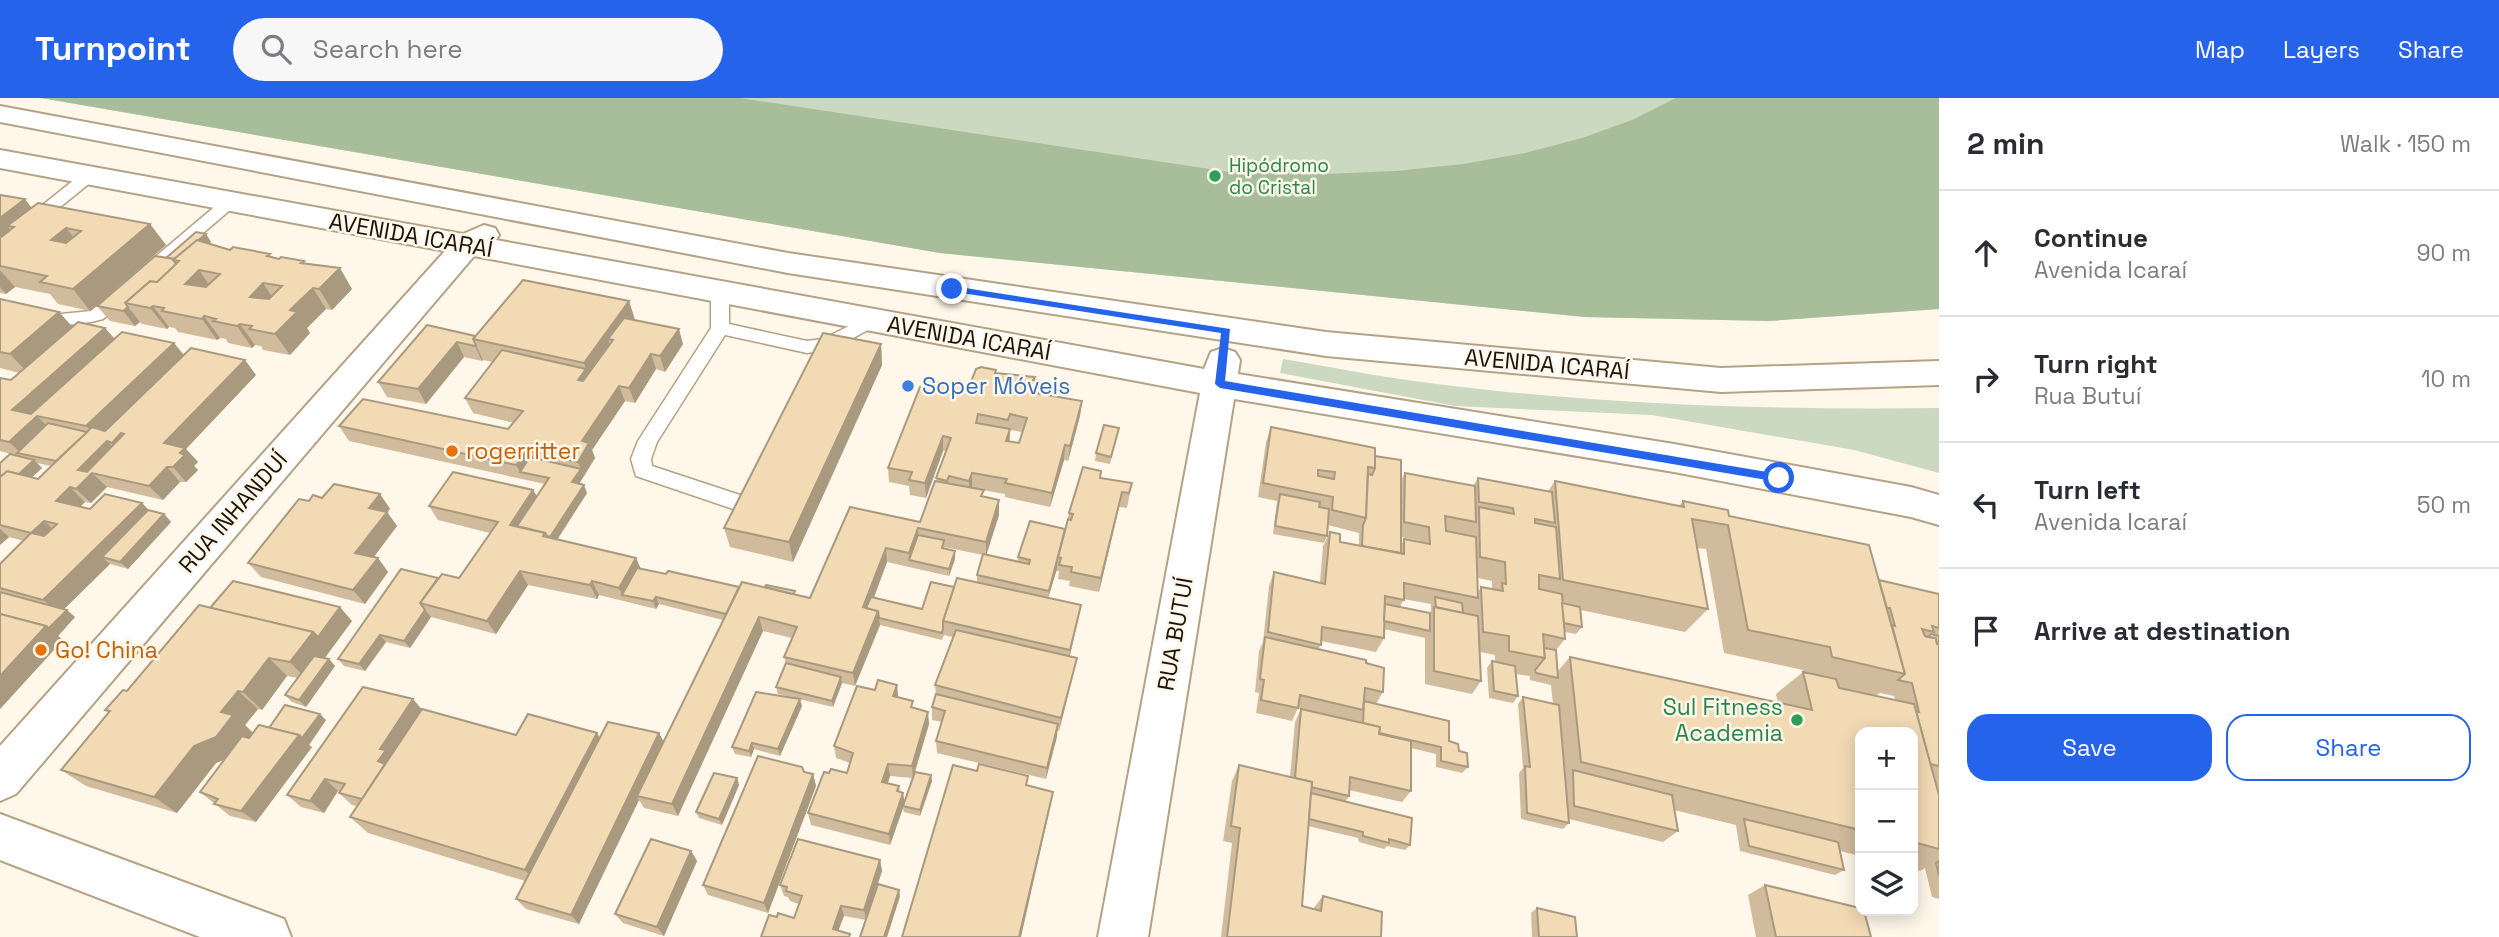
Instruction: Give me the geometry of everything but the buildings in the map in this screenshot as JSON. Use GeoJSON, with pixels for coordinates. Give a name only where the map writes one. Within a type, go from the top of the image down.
{"type":"FeatureCollection","features":[{"type":"Feature","properties":{"kind":"main road","name":"AVENIDA ICARAÍ"},"geometry":{"type":"LineString","coordinates":[[0,114],[788,263],[1226,331],[1326,344],[1721,380],[1939,373]]}},
{"type":"Feature","properties":{"kind":"main road","name":"AVENIDA ICARAÍ"},"geometry":{"type":"LineString","coordinates":[[0,159],[1220,384],[1674,458],[1911,502],[1939,510]]}},
{"type":"Feature","properties":{"kind":"main road"},"geometry":{"type":"LineString","coordinates":[[467,245],[504,225],[533,215]]}},
{"type":"Feature","properties":{"kind":"main road","name":"RUA INHANDUÍ"},"geometry":{"type":"LineString","coordinates":[[0,779],[467,245]]}},
{"type":"Feature","properties":{"kind":"main road","name":"RUA BUTUÍ"},"geometry":{"type":"LineString","coordinates":[[1123,937],[1220,384],[1226,331]]}},
{"type":"Feature","properties":{"kind":"main road"},"geometry":{"type":"LineString","coordinates":[[0,837],[266,937]]}},
{"type":"Feature","properties":{"kind":"lane"},"geometry":{"type":"LineString","coordinates":[[0,247],[89,175]]}},
{"type":"Feature","properties":{"kind":"lane"},"geometry":{"type":"LineString","coordinates":[[0,309],[63,322],[80,321],[97,315],[231,201]]}},
{"type":"Feature","properties":{"kind":"lane"},"geometry":{"type":"LineString","coordinates":[[720,292],[720,328],[648,441],[641,459],[643,471],[739,503]]}},
{"type":"Feature","properties":{"kind":"lane"},"geometry":{"type":"LineString","coordinates":[[720,328],[807,347],[827,345],[873,320]]}},
{"type":"Feature","properties":{"kind":"green space","name":"Hipódromo do Cristal"},"geometry":{"type":"Polygon","coordinates":[[[41,98],[1939,98],[1939,309],[1769,321],[1585,317],[940,253],[41,98]]]}},
{"type":"Feature","properties":{"kind":"green space","name":"Hipódromo do Cristal"},"geometry":{"type":"Polygon","coordinates":[[[41,98],[740,98],[1236,173],[1324,174],[1396,171],[1463,164],[1525,153],[1582,138],[1632,120],[1676,98],[1939,98],[1939,309],[1769,321],[1585,317],[940,253],[41,98]]]}},
{"type":"Feature","properties":{"kind":"green space"},"geometry":{"type":"Polygon","coordinates":[[[1283,359],[1411,381],[1620,401],[1747,407],[1939,408],[1939,473],[1854,450],[1652,415],[1455,406],[1280,373],[1283,359]]]}},
{"type":"Feature","properties":{"kind":"place","name":"Hipódromo do Cristal"},"geometry":{"type":"Point","coordinates":[1215,176]}},
{"type":"Feature","properties":{"kind":"place","name":"Soper Móveis"},"geometry":{"type":"Point","coordinates":[908,386]}},
{"type":"Feature","properties":{"kind":"place","name":"rogerritter"},"geometry":{"type":"Point","coordinates":[452,451]}},
{"type":"Feature","properties":{"kind":"place","name":"Go! China"},"geometry":{"type":"Point","coordinates":[41,650]}},
{"type":"Feature","properties":{"kind":"place","name":"Sul Fitness Academia"},"geometry":{"type":"Point","coordinates":[1797,720]}},
{"type":"Feature","properties":{"kind":"route"},"geometry":{"type":"LineString","coordinates":[[952,289],[1226,331],[1220,384],[1674,458],[1779,478]]}}]}
